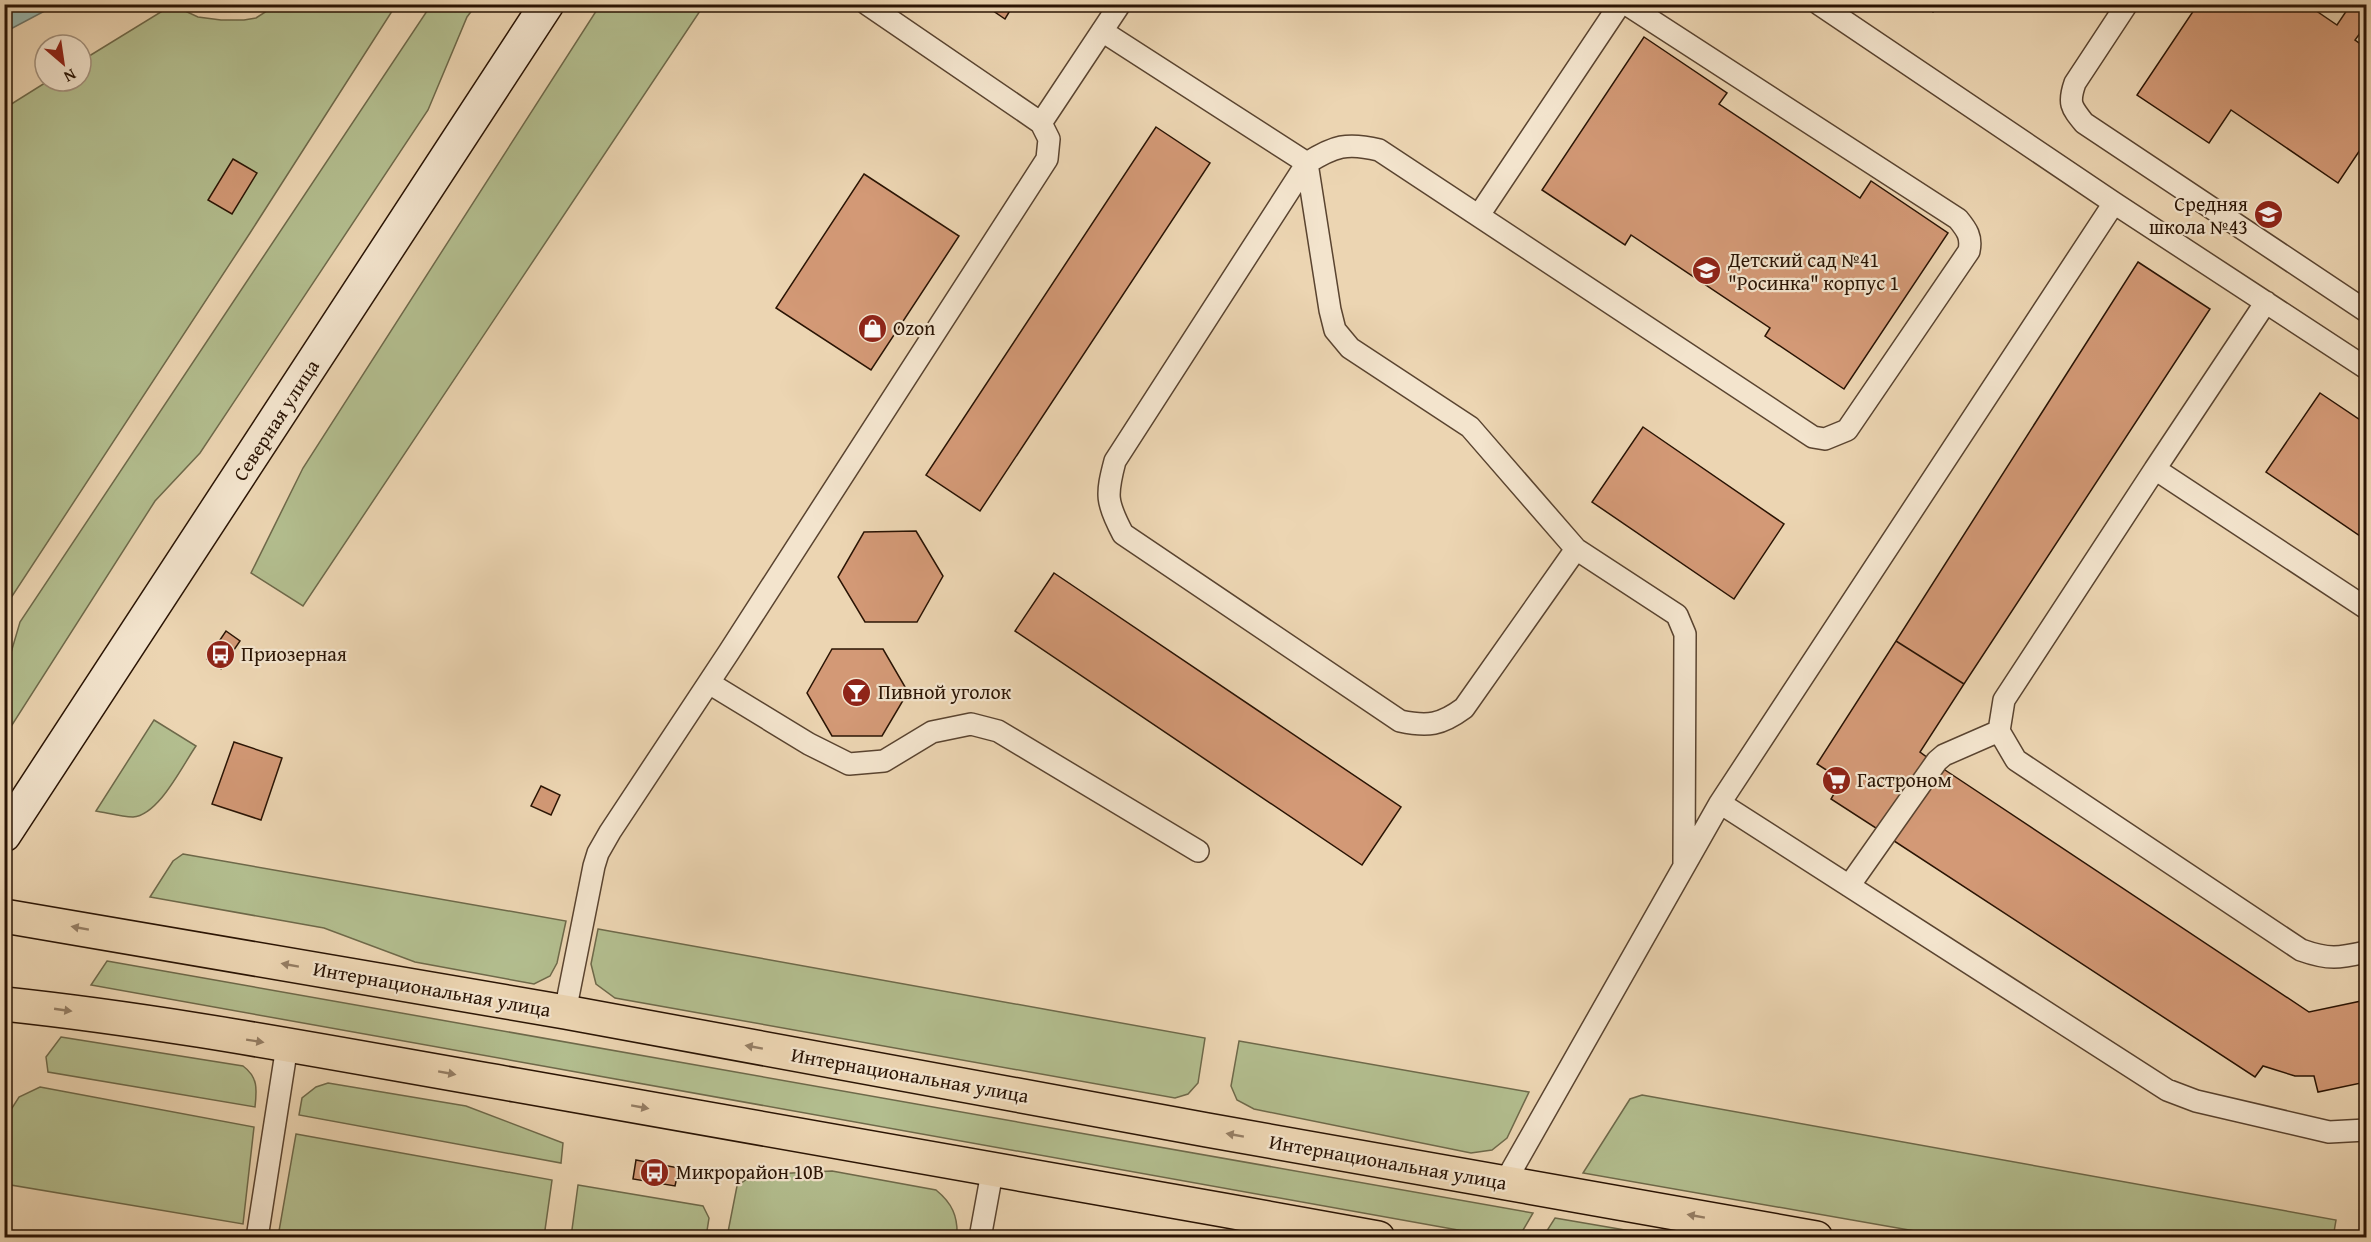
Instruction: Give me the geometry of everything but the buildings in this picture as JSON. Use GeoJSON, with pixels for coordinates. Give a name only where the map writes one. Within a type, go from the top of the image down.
{"type":"FeatureCollection","features":[{"type":"Feature","properties":{"kind":"main road","name":"Северная улица"},"geometry":{"type":"LineString","coordinates":[[4,835],[547,4]]}},
{"type":"Feature","properties":{"kind":"main road","name":"Интернациональная улица"},"geometry":{"type":"LineString","coordinates":[[4,916],[565,1012],[1184,1126],[1815,1238]]}},
{"type":"Feature","properties":{"kind":"main road"},"geometry":{"type":"LineString","coordinates":[[4,1004],[61,1010],[287,1046],[993,1167],[1288,1230],[1378,1238]]}},
{"type":"Feature","properties":{"kind":"lane"},"geometry":{"type":"LineString","coordinates":[[565,1012],[598,853],[1047,159],[1049,139],[1041,123],[867,4]]}},
{"type":"Feature","properties":{"kind":"lane"},"geometry":{"type":"LineString","coordinates":[[1041,123],[1120,4]]}},
{"type":"Feature","properties":{"kind":"lane"},"geometry":{"type":"LineString","coordinates":[[1479,215],[1620,4]]}},
{"type":"Feature","properties":{"kind":"lane"},"geometry":{"type":"LineString","coordinates":[[1576,549],[1464,708],[1447,721],[1422,726],[1400,721],[1123,534],[1111,512],[1107,490],[1115,460],[1306,164],[1328,150],[1344,145],[1379,150],[1813,437],[1826,439],[1847,430],[1969,251],[1971,240],[1967,229],[1958,219],[1626,4]]}},
{"type":"Feature","properties":{"kind":"lane"},"geometry":{"type":"LineString","coordinates":[[1819,4],[2114,203],[2367,368]]}},
{"type":"Feature","properties":{"kind":"lane"},"geometry":{"type":"LineString","coordinates":[[2127,4],[2075,83],[2070,96],[2072,109],[2084,123],[2367,311]]}},
{"type":"Feature","properties":{"kind":"lane"},"geometry":{"type":"LineString","coordinates":[[1102,31],[1306,164],[1335,330],[1350,348],[1470,427],[1576,549],[1677,615],[1685,634],[1684,865]]}},
{"type":"Feature","properties":{"kind":"lane"},"geometry":{"type":"LineString","coordinates":[[1505,1182],[1720,803],[2114,203]]}},
{"type":"Feature","properties":{"kind":"lane"},"geometry":{"type":"LineString","coordinates":[[2266,302],[2004,700],[1999,731],[2016,760],[2301,950],[2321,957],[2338,958],[2367,952]]}},
{"type":"Feature","properties":{"kind":"lane"},"geometry":{"type":"LineString","coordinates":[[2155,469],[2367,608]]}},
{"type":"Feature","properties":{"kind":"lane"},"geometry":{"type":"LineString","coordinates":[[709,683],[809,744],[849,764],[884,761],[932,732],[971,724],[998,731],[1198,851]]}},
{"type":"Feature","properties":{"kind":"lane"},"geometry":{"type":"LineString","coordinates":[[1849,886],[1937,760],[1999,731]]}},
{"type":"Feature","properties":{"kind":"lane"},"geometry":{"type":"LineString","coordinates":[[1720,803],[2167,1090],[2196,1101],[2330,1132],[2367,1130]]}},
{"type":"Feature","properties":{"kind":"lane"},"geometry":{"type":"LineString","coordinates":[[257,1238],[287,1046]]}},
{"type":"Feature","properties":{"kind":"lane"},"geometry":{"type":"LineString","coordinates":[[980,1238],[993,1167]]}},
{"type":"Feature","properties":{"kind":"green space"},"geometry":{"type":"Polygon","coordinates":[[[276,5],[396,5],[5,607],[5,108],[33,90],[33,93],[93,93],[93,54],[164,10],[183,10],[198,17],[221,20],[256,18],[276,5]]]}},
{"type":"Feature","properties":{"kind":"green space"},"geometry":{"type":"Polygon","coordinates":[[[431,5],[476,5],[467,17],[428,110],[200,453],[155,501],[5,736],[5,673],[20,622],[431,5]]]}},
{"type":"Feature","properties":{"kind":"green space"},"geometry":{"type":"Polygon","coordinates":[[[600,5],[704,5],[303,606],[251,573],[303,468],[600,5]]]}},
{"type":"Feature","properties":{"kind":"green space"},"geometry":{"type":"Polygon","coordinates":[[[154,720],[196,746],[177,777],[161,799],[143,814],[128,817],[96,811],[154,720]]]}},
{"type":"Feature","properties":{"kind":"green space"},"geometry":{"type":"Polygon","coordinates":[[[183,854],[566,921],[557,963],[550,976],[534,984],[415,962],[324,928],[150,897],[173,861],[183,854]]]}},
{"type":"Feature","properties":{"kind":"green space"},"geometry":{"type":"Polygon","coordinates":[[[598,929],[1205,1038],[1198,1083],[1188,1094],[1175,1098],[615,998],[596,984],[591,964],[598,929]]]}},
{"type":"Feature","properties":{"kind":"green space"},"geometry":{"type":"Polygon","coordinates":[[[107,961],[1533,1213],[1519,1237],[1497,1237],[91,985],[107,961]]]}},
{"type":"Feature","properties":{"kind":"green space"},"geometry":{"type":"Polygon","coordinates":[[[61,1037],[243,1066],[254,1079],[255,1107],[48,1072],[46,1057],[61,1037]]]}},
{"type":"Feature","properties":{"kind":"green space"},"geometry":{"type":"Polygon","coordinates":[[[1239,1041],[1529,1092],[1507,1138],[1492,1150],[1471,1153],[1254,1109],[1237,1100],[1231,1086],[1239,1041]]]}},
{"type":"Feature","properties":{"kind":"green space"},"geometry":{"type":"Polygon","coordinates":[[[328,1083],[466,1106],[563,1143],[561,1163],[299,1115],[302,1098],[316,1087],[328,1083]]]}},
{"type":"Feature","properties":{"kind":"green space"},"geometry":{"type":"Polygon","coordinates":[[[40,1087],[254,1127],[243,1224],[5,1184],[5,1119],[19,1097],[40,1087]]]}},
{"type":"Feature","properties":{"kind":"green space"},"geometry":{"type":"Polygon","coordinates":[[[1642,1095],[2336,1220],[2333,1238],[1949,1237],[1583,1173],[1630,1099],[1642,1095]]]}},
{"type":"Feature","properties":{"kind":"green space"},"geometry":{"type":"Polygon","coordinates":[[[296,1134],[552,1180],[544,1237],[325,1238],[279,1231],[296,1134]]]}},
{"type":"Feature","properties":{"kind":"green space"},"geometry":{"type":"Polygon","coordinates":[[[832,1171],[936,1190],[953,1211],[957,1237],[727,1237],[737,1186],[753,1175],[832,1171]]]}},
{"type":"Feature","properties":{"kind":"green space"},"geometry":{"type":"Polygon","coordinates":[[[578,1185],[703,1206],[709,1218],[706,1237],[571,1237],[578,1185]]]}},
{"type":"Feature","properties":{"kind":"green space"},"geometry":{"type":"Polygon","coordinates":[[[1555,1218],[1666,1237],[1543,1237],[1555,1218]]]}},
{"type":"Feature","properties":{"kind":"water"},"geometry":{"type":"Polygon","coordinates":[[[5,4],[56,4],[56,5],[5,32],[5,4]]]}},
{"type":"Feature","properties":{"kind":"place","name":"Средняя школа №43"},"geometry":{"type":"Point","coordinates":[2269,215]}},
{"type":"Feature","properties":{"kind":"place","name":"Детский сад №41 \"Росинка\" корпус 1"},"geometry":{"type":"Point","coordinates":[1707,271]}},
{"type":"Feature","properties":{"kind":"place","name":"Ozon"},"geometry":{"type":"Point","coordinates":[872,328]}},
{"type":"Feature","properties":{"kind":"place","name":"Приозерная"},"geometry":{"type":"Point","coordinates":[220,654]}},
{"type":"Feature","properties":{"kind":"place","name":"Пивной уголок"},"geometry":{"type":"Point","coordinates":[857,692]}},
{"type":"Feature","properties":{"kind":"place","name":"Гастроном"},"geometry":{"type":"Point","coordinates":[1836,780]}},
{"type":"Feature","properties":{"kind":"place","name":"Микрорайон 10В"},"geometry":{"type":"Point","coordinates":[655,1172]}}]}
